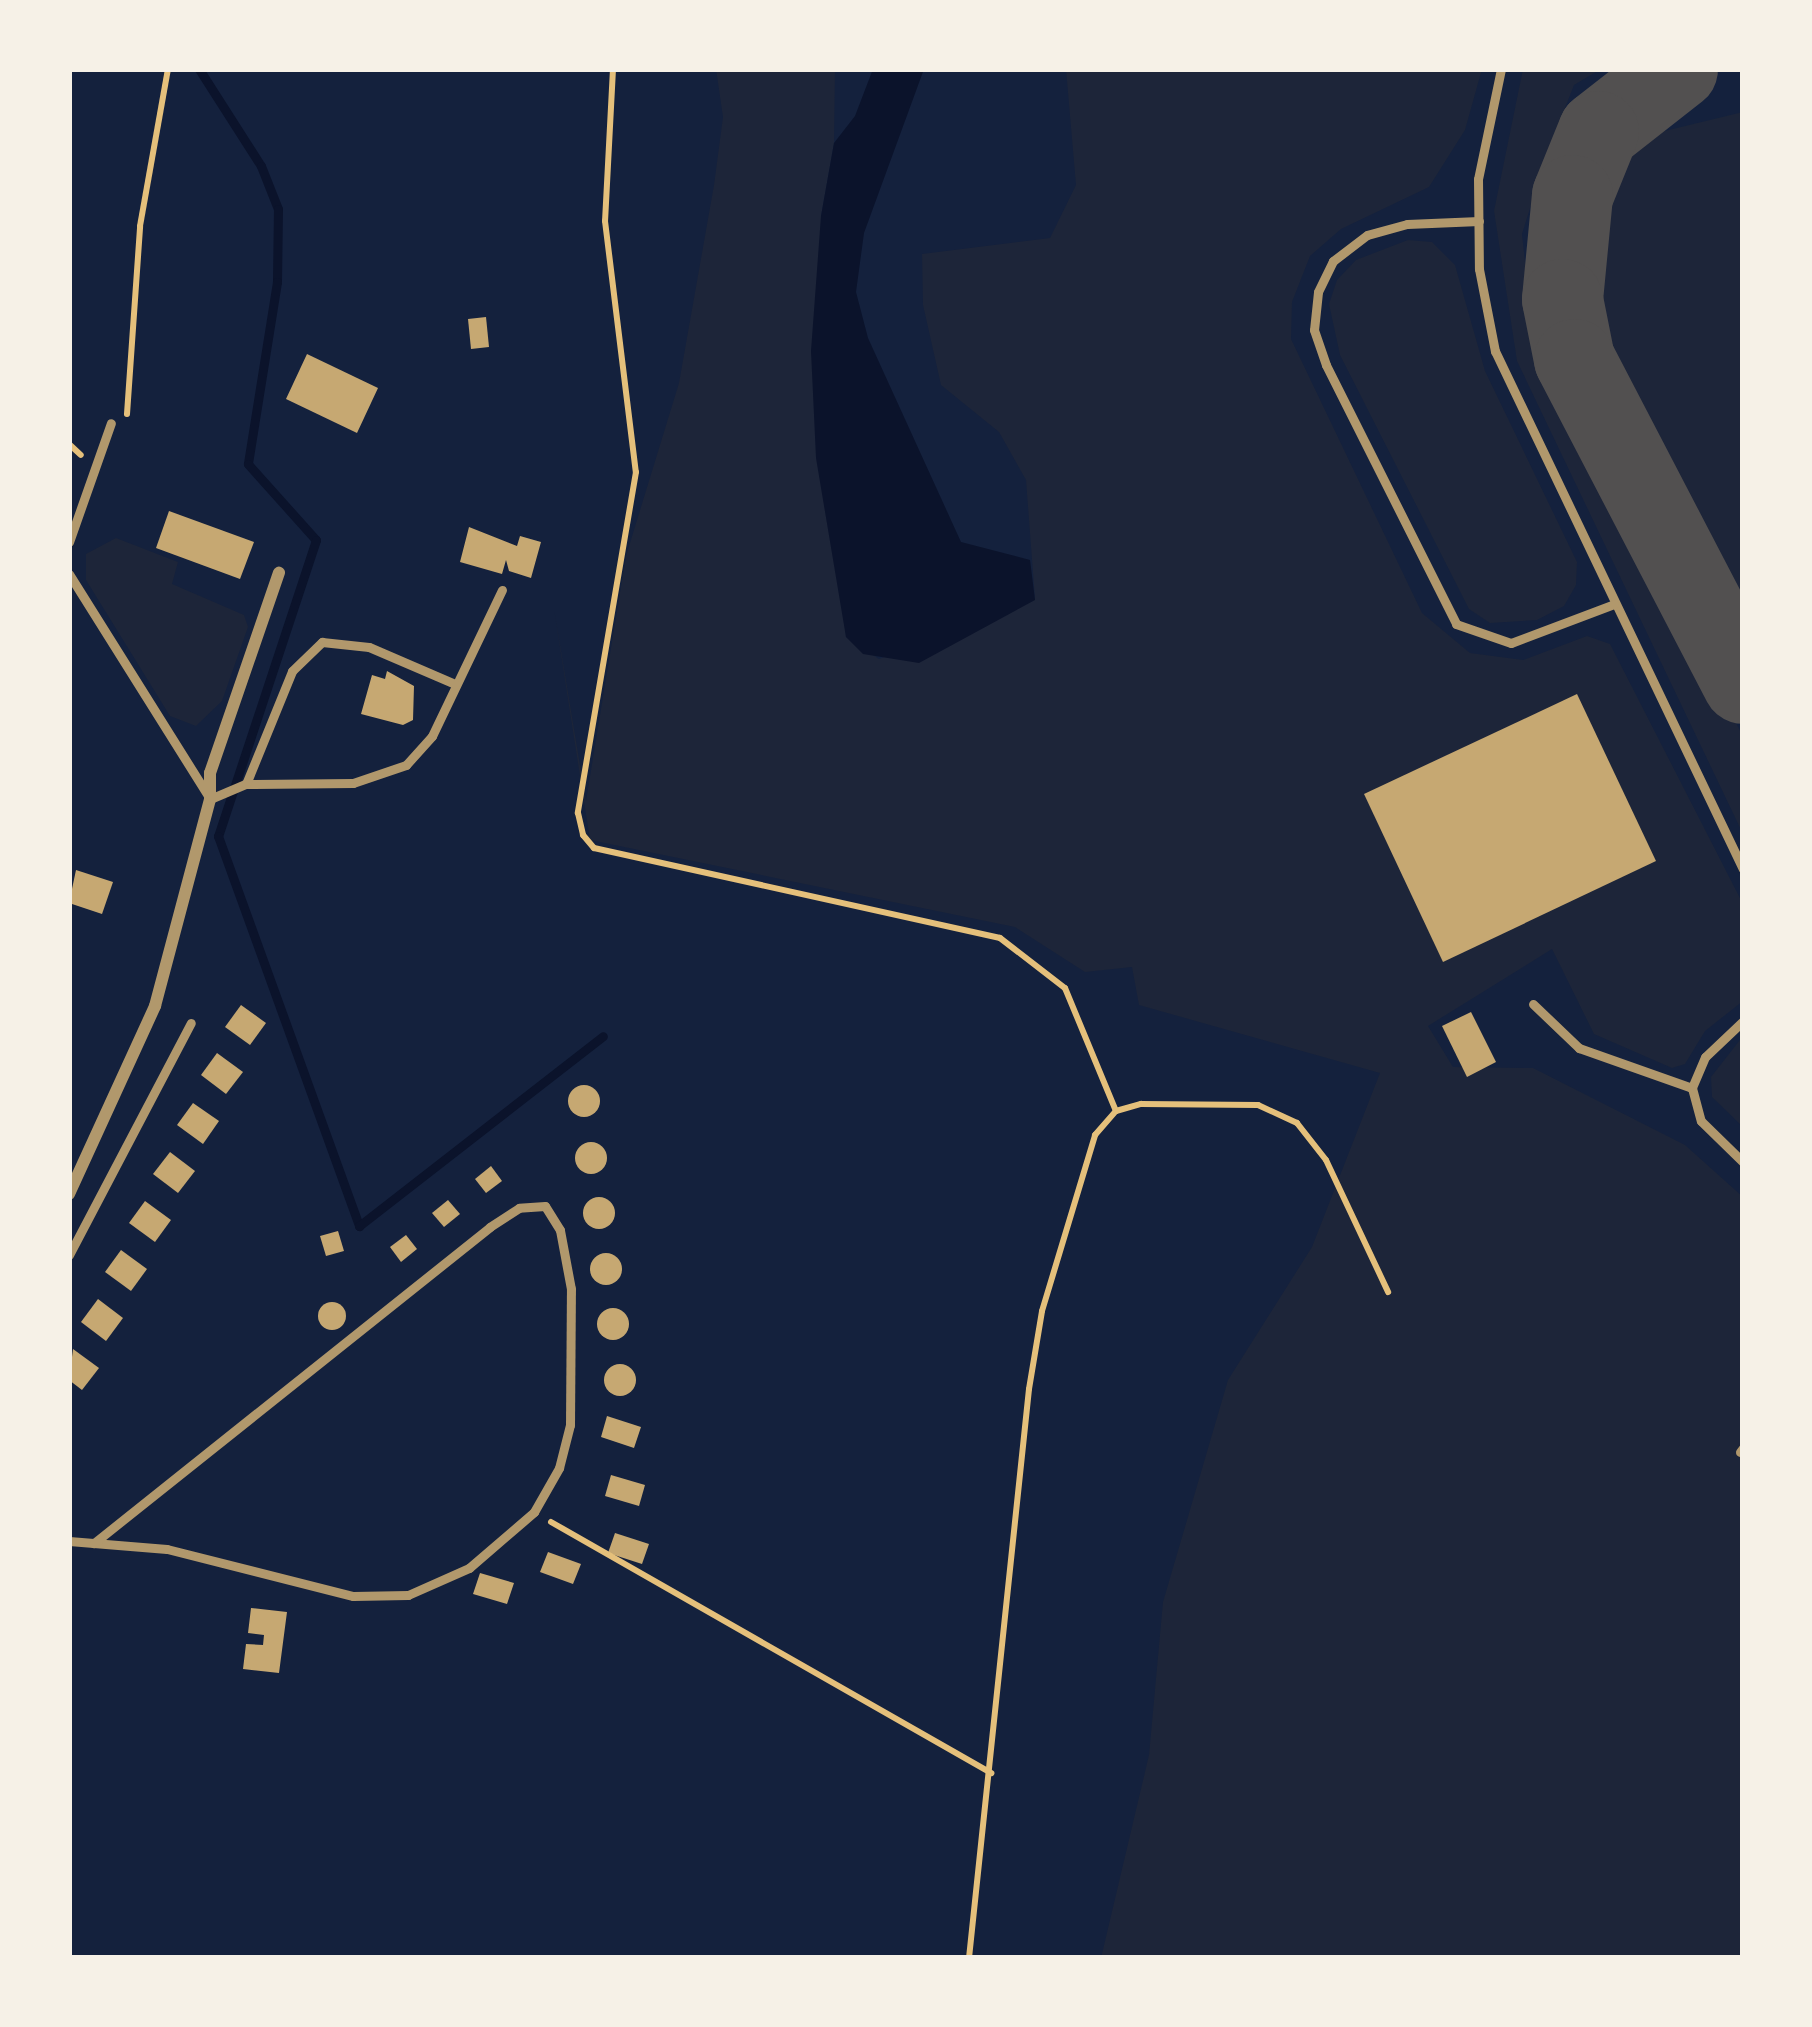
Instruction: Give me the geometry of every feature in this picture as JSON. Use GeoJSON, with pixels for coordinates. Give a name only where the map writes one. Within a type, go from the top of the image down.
{"type":"FeatureCollection","features":[{"type":"Feature","properties":{"kind":"street"},"geometry":{"type":"LineString","coordinates":[[69,1194],[141,1047],[210,800],[210,773],[279,573]]}},
{"type":"Feature","properties":{"kind":"lane"},"geometry":{"type":"LineString","coordinates":[[1501,69],[1478,179],[1495,351],[1743,869]]}},
{"type":"Feature","properties":{"kind":"lane"},"geometry":{"type":"LineString","coordinates":[[1479,221],[1407,224],[1367,235],[1333,261],[1318,292],[1314,330],[1326,365],[1456,623],[1511,643],[1614,604]]}},
{"type":"Feature","properties":{"kind":"lane"},"geometry":{"type":"LineString","coordinates":[[69,542],[111,423]]}},
{"type":"Feature","properties":{"kind":"lane"},"geometry":{"type":"LineString","coordinates":[[69,574],[210,800],[246,784],[388,775],[432,736],[502,590]]}},
{"type":"Feature","properties":{"kind":"lane"},"geometry":{"type":"LineString","coordinates":[[246,784],[292,671],[322,642],[369,647],[455,684]]}},
{"type":"Feature","properties":{"kind":"lane"},"geometry":{"type":"LineString","coordinates":[[1533,1004],[1580,1048],[1692,1088]]}},
{"type":"Feature","properties":{"kind":"lane"},"geometry":{"type":"LineString","coordinates":[[1743,1021],[1706,1057],[1692,1088],[1701,1121],[1743,1162]]}},
{"type":"Feature","properties":{"kind":"lane"},"geometry":{"type":"LineString","coordinates":[[69,1255],[190,1023]]}},
{"type":"Feature","properties":{"kind":"lane"},"geometry":{"type":"LineString","coordinates":[[69,1541],[167,1549],[353,1596],[408,1595],[469,1568],[534,1512],[559,1468],[576,1365],[560,1230],[545,1206],[519,1208],[490,1227],[94,1543]]}},
{"type":"Feature","properties":{"kind":"path"},"geometry":{"type":"LineString","coordinates":[[111,423],[124,428],[133,397],[140,226],[168,69]]}},
{"type":"Feature","properties":{"kind":"path"},"geometry":{"type":"LineString","coordinates":[[613,69],[605,220],[636,472],[578,813],[583,835],[594,848],[1000,938],[1065,988],[1116,1111]]}},
{"type":"Feature","properties":{"kind":"path"},"geometry":{"type":"LineString","coordinates":[[969,1958],[1042,1311],[1095,1135],[1116,1111],[1141,1104],[1258,1105],[1297,1123],[1326,1160],[1388,1292]]}},
{"type":"Feature","properties":{"kind":"path"},"geometry":{"type":"LineString","coordinates":[[534,1512],[991,1773]]}},
{"type":"Feature","properties":{"kind":"shaded area"},"geometry":{"type":"Polygon","coordinates":[[[716,69],[835,69],[834,143],[821,216],[846,637],[879,659],[1035,599],[1026,480],[999,432],[941,385],[923,305],[922,254],[1050,238],[1076,185],[1066,69],[1482,69],[1465,130],[1429,187],[1341,229],[1310,256],[1292,302],[1291,339],[1422,613],[1470,653],[1523,660],[1587,636],[1610,644],[1743,904],[1743,1001],[1705,1031],[1685,1064],[1672,1068],[1594,1034],[1552,949],[1428,1026],[1453,1067],[1533,1068],[1685,1145],[1743,1197],[1743,1958],[1101,1958],[1149,1755],[1163,1602],[1228,1380],[1312,1247],[1380,1073],[1139,1005],[1132,967],[1085,972],[1015,927],[590,840],[554,609],[586,801],[626,556],[679,383],[723,117],[716,69]]]}},
{"type":"Feature","properties":{"kind":"shaded area"},"geometry":{"type":"Polygon","coordinates":[[[873,69],[924,69],[864,233],[856,292],[868,338],[961,542],[1030,560],[1035,600],[919,663],[863,654],[846,637],[816,458],[811,351],[821,216],[834,143],[855,116],[873,69]]]}},
{"type":"Feature","properties":{"kind":"shaded area"},"geometry":{"type":"Polygon","coordinates":[[[1523,69],[1601,69],[1574,85],[1547,154],[1522,234],[1529,299],[1551,381],[1743,736],[1743,834],[1517,361],[1494,211],[1523,69]]]}},
{"type":"Feature","properties":{"kind":"shaded area"},"geometry":{"type":"Polygon","coordinates":[[[1743,112],[1743,614],[1623,397],[1597,333],[1592,274],[1616,175],[1644,136],[1743,112]]]}},
{"type":"Feature","properties":{"kind":"shaded area"},"geometry":{"type":"Polygon","coordinates":[[[1408,240],[1432,242],[1455,265],[1485,371],[1577,562],[1576,585],[1564,606],[1537,620],[1490,623],[1469,609],[1340,355],[1329,304],[1337,280],[1356,260],[1408,240]]]}},
{"type":"Feature","properties":{"kind":"shaded area"},"geometry":{"type":"Polygon","coordinates":[[[116,538],[178,562],[172,584],[244,615],[248,627],[222,701],[196,726],[170,716],[86,580],[86,554],[116,538]]]}},
{"type":"Feature","properties":{"kind":"shaded area"},"geometry":{"type":"Polygon","coordinates":[[[1743,1036],[1743,1127],[1712,1097],[1711,1077],[1743,1036]]]}},
{"type":"Feature","properties":{"kind":"building"},"geometry":{"type":"Polygon","coordinates":[[[486,317],[489,347],[471,349],[468,319],[486,317]]]}},
{"type":"Feature","properties":{"kind":"building"},"geometry":{"type":"Polygon","coordinates":[[[307,354],[378,388],[357,433],[286,399],[307,354]]]}},
{"type":"Feature","properties":{"kind":"building"},"geometry":{"type":"Polygon","coordinates":[[[169,511],[254,542],[240,579],[156,548],[169,511]]]}},
{"type":"Feature","properties":{"kind":"building"},"geometry":{"type":"Polygon","coordinates":[[[469,527],[517,546],[520,536],[541,542],[531,578],[509,571],[506,560],[502,574],[460,562],[469,527]]]}},
{"type":"Feature","properties":{"kind":"building"},"geometry":{"type":"Polygon","coordinates":[[[387,671],[414,686],[413,720],[403,725],[361,714],[372,675],[385,679],[387,671]]]}},
{"type":"Feature","properties":{"kind":"building"},"geometry":{"type":"Polygon","coordinates":[[[1577,694],[1656,861],[1443,962],[1364,794],[1577,694]]]}},
{"type":"Feature","properties":{"kind":"building"},"geometry":{"type":"Polygon","coordinates":[[[76,870],[113,882],[102,914],[69,903],[76,870]]]}},
{"type":"Feature","properties":{"kind":"building"},"geometry":{"type":"Polygon","coordinates":[[[241,1005],[266,1023],[250,1045],[225,1027],[241,1005]]]}},
{"type":"Feature","properties":{"kind":"building"},"geometry":{"type":"Polygon","coordinates":[[[1471,1012],[1496,1062],[1467,1077],[1442,1026],[1471,1012]]]}},
{"type":"Feature","properties":{"kind":"building"},"geometry":{"type":"Polygon","coordinates":[[[217,1053],[243,1072],[226,1094],[201,1075],[217,1053]]]}},
{"type":"Feature","properties":{"kind":"building"},"geometry":{"type":"Polygon","coordinates":[[[584,1085],[596,1089],[600,1101],[596,1113],[584,1117],[572,1113],[568,1101],[572,1089],[584,1085]]]}},
{"type":"Feature","properties":{"kind":"building"},"geometry":{"type":"Polygon","coordinates":[[[193,1103],[219,1121],[203,1144],[177,1125],[193,1103]]]}},
{"type":"Feature","properties":{"kind":"building"},"geometry":{"type":"Polygon","coordinates":[[[591,1142],[602,1147],[607,1158],[602,1169],[591,1174],[580,1169],[575,1158],[580,1147],[591,1142]]]}},
{"type":"Feature","properties":{"kind":"building"},"geometry":{"type":"Polygon","coordinates":[[[170,1152],[195,1171],[178,1193],[153,1174],[170,1152]]]}},
{"type":"Feature","properties":{"kind":"building"},"geometry":{"type":"Polygon","coordinates":[[[491,1166],[502,1181],[486,1193],[475,1179],[491,1166]]]}},
{"type":"Feature","properties":{"kind":"building"},"geometry":{"type":"Polygon","coordinates":[[[599,1197],[610,1202],[615,1213],[610,1224],[599,1229],[588,1224],[583,1213],[588,1202],[599,1197]]]}},
{"type":"Feature","properties":{"kind":"building"},"geometry":{"type":"Polygon","coordinates":[[[448,1200],[460,1214],[444,1227],[432,1213],[448,1200]]]}},
{"type":"Feature","properties":{"kind":"building"},"geometry":{"type":"Polygon","coordinates":[[[145,1201],[171,1220],[155,1242],[129,1223],[145,1201]]]}},
{"type":"Feature","properties":{"kind":"building"},"geometry":{"type":"Polygon","coordinates":[[[338,1231],[344,1251],[326,1256],[320,1236],[338,1231]]]}},
{"type":"Feature","properties":{"kind":"building"},"geometry":{"type":"Polygon","coordinates":[[[406,1235],[417,1249],[401,1262],[390,1247],[406,1235]]]}},
{"type":"Feature","properties":{"kind":"building"},"geometry":{"type":"Polygon","coordinates":[[[121,1250],[147,1269],[131,1291],[105,1272],[121,1250]]]}},
{"type":"Feature","properties":{"kind":"building"},"geometry":{"type":"Polygon","coordinates":[[[606,1253],[617,1258],[622,1269],[617,1280],[606,1285],[595,1280],[590,1269],[595,1258],[606,1253]]]}},
{"type":"Feature","properties":{"kind":"building"},"geometry":{"type":"Polygon","coordinates":[[[98,1299],[123,1318],[106,1341],[81,1322],[98,1299]]]}},
{"type":"Feature","properties":{"kind":"building"},"geometry":{"type":"Polygon","coordinates":[[[332,1302],[342,1306],[346,1316],[342,1326],[332,1330],[322,1326],[318,1316],[322,1306],[332,1302]]]}},
{"type":"Feature","properties":{"kind":"building"},"geometry":{"type":"Polygon","coordinates":[[[613,1308],[624,1313],[629,1324],[624,1335],[613,1340],[602,1335],[597,1324],[602,1313],[613,1308]]]}},
{"type":"Feature","properties":{"kind":"building"},"geometry":{"type":"Polygon","coordinates":[[[73,1349],[99,1368],[82,1390],[69,1380],[73,1349]]]}},
{"type":"Feature","properties":{"kind":"building"},"geometry":{"type":"Polygon","coordinates":[[[620,1364],[631,1369],[636,1380],[631,1391],[620,1396],[609,1391],[604,1380],[609,1369],[620,1364]]]}},
{"type":"Feature","properties":{"kind":"building"},"geometry":{"type":"Polygon","coordinates":[[[607,1416],[641,1427],[634,1448],[601,1437],[607,1416]]]}},
{"type":"Feature","properties":{"kind":"building"},"geometry":{"type":"Polygon","coordinates":[[[611,1475],[645,1485],[639,1506],[605,1496],[611,1475]]]}},
{"type":"Feature","properties":{"kind":"building"},"geometry":{"type":"Polygon","coordinates":[[[615,1533],[649,1544],[642,1564],[608,1553],[615,1533]]]}},
{"type":"Feature","properties":{"kind":"building"},"geometry":{"type":"Polygon","coordinates":[[[548,1552],[581,1564],[573,1584],[540,1572],[548,1552]]]}},
{"type":"Feature","properties":{"kind":"building"},"geometry":{"type":"Polygon","coordinates":[[[480,1573],[514,1583],[507,1604],[473,1594],[480,1573]]]}},
{"type":"Feature","properties":{"kind":"building"},"geometry":{"type":"Polygon","coordinates":[[[251,1608],[287,1612],[279,1673],[243,1669],[246,1644],[263,1645],[264,1635],[248,1633],[251,1608]]]}},
{"type":"Feature","properties":{"kind":"waterway"},"geometry":{"type":"LineString","coordinates":[[199,69],[261,166],[278,209],[277,282],[248,464],[316,540],[218,836],[359,1226],[603,1036]]}},
{"type":"Feature","properties":{"kind":"taxiway"},"geometry":{"type":"LineString","coordinates":[[1677,69],[1598,131],[1572,195],[1562,299],[1574,359],[1743,683]]}}]}
